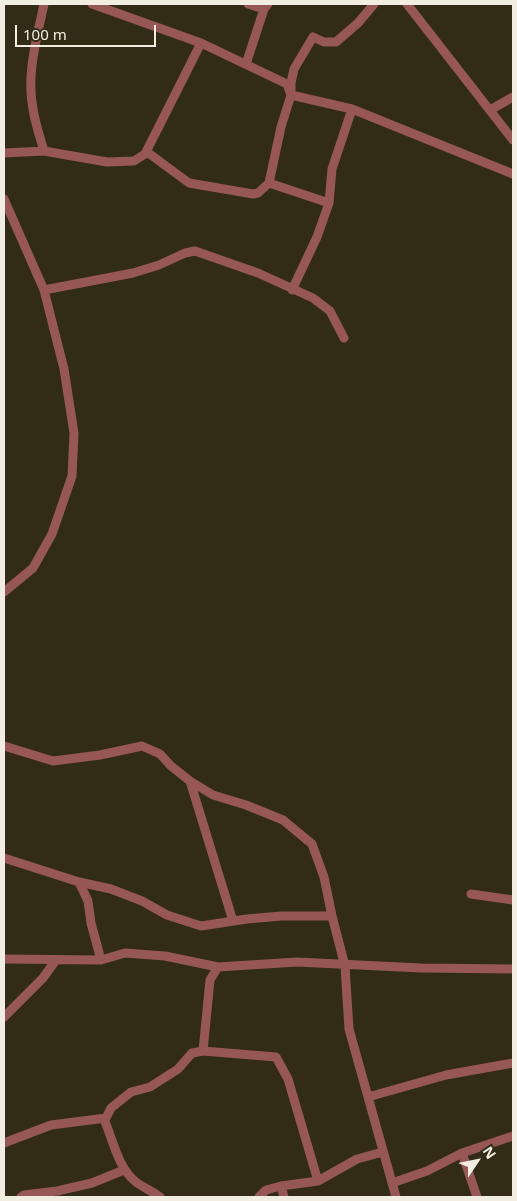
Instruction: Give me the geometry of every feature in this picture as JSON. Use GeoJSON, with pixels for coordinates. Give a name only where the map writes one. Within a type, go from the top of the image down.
{"type":"FeatureCollection","features":[{"type":"Feature","properties":{"kind":"street"},"geometry":{"type":"LineString","coordinates":[[44,4],[33,59],[30,87],[32,109],[44,151]]}},
{"type":"Feature","properties":{"kind":"street"},"geometry":{"type":"LineString","coordinates":[[92,4],[201,44],[246,64],[287,84],[291,95]]}},
{"type":"Feature","properties":{"kind":"street"},"geometry":{"type":"LineString","coordinates":[[246,64],[266,6],[248,4]]}},
{"type":"Feature","properties":{"kind":"street"},"geometry":{"type":"LineString","coordinates":[[147,152],[189,184],[253,194],[258,193],[269,183],[281,127],[291,95],[294,69],[313,37],[318,37],[324,42],[336,42],[358,23],[374,4]]}},
{"type":"Feature","properties":{"kind":"street"},"geometry":{"type":"LineString","coordinates":[[407,4],[513,140]]}},
{"type":"Feature","properties":{"kind":"street"},"geometry":{"type":"LineString","coordinates":[[4,153],[44,151],[107,162],[134,161],[147,152],[201,44]]}},
{"type":"Feature","properties":{"kind":"street"},"geometry":{"type":"LineString","coordinates":[[291,95],[352,109],[513,174]]}},
{"type":"Feature","properties":{"kind":"street"},"geometry":{"type":"LineString","coordinates":[[490,110],[513,97]]}},
{"type":"Feature","properties":{"kind":"street"},"geometry":{"type":"LineString","coordinates":[[292,290],[317,238],[329,203],[332,169],[352,109]]}},
{"type":"Feature","properties":{"kind":"street"},"geometry":{"type":"LineString","coordinates":[[269,183],[329,203]]}},
{"type":"Feature","properties":{"kind":"street"},"geometry":{"type":"LineString","coordinates":[[4,199],[44,290],[64,368],[74,434],[72,476],[52,534],[33,568],[4,592]]}},
{"type":"Feature","properties":{"kind":"street"},"geometry":{"type":"LineString","coordinates":[[44,290],[133,274],[159,265],[184,253],[195,252],[258,273],[322,304],[330,311],[344,338]]}},
{"type":"Feature","properties":{"kind":"street"},"geometry":{"type":"LineString","coordinates":[[4,746],[53,761],[100,755],[142,746],[160,754],[171,766],[190,781],[213,795],[246,805],[283,820],[312,844],[324,877],[345,966],[349,1029],[396,1197]]}},
{"type":"Feature","properties":{"kind":"street"},"geometry":{"type":"LineString","coordinates":[[190,781],[233,921]]}},
{"type":"Feature","properties":{"kind":"street"},"geometry":{"type":"LineString","coordinates":[[4,858],[79,882],[111,889],[142,901],[167,915],[201,926],[281,916],[332,916]]}},
{"type":"Feature","properties":{"kind":"street"},"geometry":{"type":"LineString","coordinates":[[79,882],[88,901],[90,923],[101,960]]}},
{"type":"Feature","properties":{"kind":"street"},"geometry":{"type":"LineString","coordinates":[[471,894],[513,900]]}},
{"type":"Feature","properties":{"kind":"street"},"geometry":{"type":"LineString","coordinates":[[4,959],[101,960],[125,954],[165,956],[218,967],[297,962],[345,966],[513,969]]}},
{"type":"Feature","properties":{"kind":"street"},"geometry":{"type":"LineString","coordinates":[[4,1017],[43,978],[56,960]]}},
{"type":"Feature","properties":{"kind":"street"},"geometry":{"type":"LineString","coordinates":[[203,1051],[210,980],[218,967]]}},
{"type":"Feature","properties":{"kind":"street"},"geometry":{"type":"LineString","coordinates":[[160,1197],[136,1182],[124,1170],[104,1119],[111,1108],[131,1092],[150,1087],[178,1069],[192,1053],[203,1051],[276,1057],[288,1079],[318,1181]]}},
{"type":"Feature","properties":{"kind":"street"},"geometry":{"type":"LineString","coordinates":[[368,1097],[446,1075],[513,1063]]}},
{"type":"Feature","properties":{"kind":"street"},"geometry":{"type":"LineString","coordinates":[[4,1143],[51,1125],[106,1118]]}},
{"type":"Feature","properties":{"kind":"street"},"geometry":{"type":"LineString","coordinates":[[392,1184],[427,1171],[462,1153],[513,1136]]}},
{"type":"Feature","properties":{"kind":"street"},"geometry":{"type":"LineString","coordinates":[[259,1197],[266,1190],[318,1181],[357,1159],[383,1152]]}},
{"type":"Feature","properties":{"kind":"street"},"geometry":{"type":"LineString","coordinates":[[462,1153],[477,1197]]}},
{"type":"Feature","properties":{"kind":"street"},"geometry":{"type":"LineString","coordinates":[[21,1197],[24,1194],[57,1191],[92,1183],[124,1170]]}},
{"type":"Feature","properties":{"kind":"street"},"geometry":{"type":"LineString","coordinates":[[281,1186],[284,1197]]}}]}
